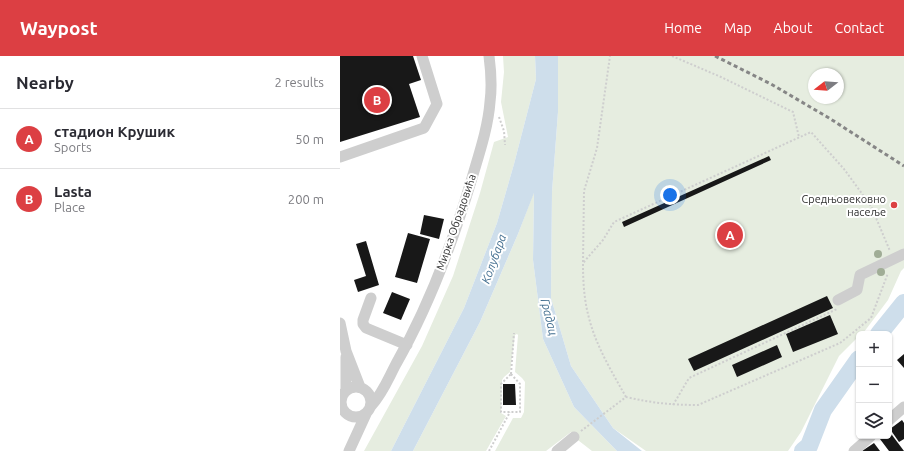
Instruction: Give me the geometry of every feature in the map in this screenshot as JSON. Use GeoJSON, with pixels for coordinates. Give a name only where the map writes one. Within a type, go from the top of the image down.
{"type":"FeatureCollection","features":[{"type":"Feature","properties":{"kind":"street"},"geometry":{"type":"LineString","coordinates":[[340,157],[424,128],[437,104],[422,56]]}},
{"type":"Feature","properties":{"kind":"street","name":"Мирка Обрадовића"},"geometry":{"type":"LineString","coordinates":[[351,447],[369,410],[384,388],[407,345],[443,264],[460,217],[482,146],[490,102],[491,69],[489,56]]}},
{"type":"Feature","properties":{"kind":"street"},"geometry":{"type":"LineString","coordinates":[[838,300],[857,290],[860,275],[904,254]]}},
{"type":"Feature","properties":{"kind":"street"},"geometry":{"type":"LineString","coordinates":[[371,298],[363,320],[363,324],[366,328],[407,345]]}},
{"type":"Feature","properties":{"kind":"street"},"geometry":{"type":"LineString","coordinates":[[340,323],[343,349],[341,406],[347,416],[357,417],[369,410],[372,400],[363,389],[343,349]]}},
{"type":"Feature","properties":{"kind":"street"},"geometry":{"type":"LineString","coordinates":[[342,398],[355,387],[363,389],[388,379]]}},
{"type":"Feature","properties":{"kind":"street"},"geometry":{"type":"LineString","coordinates":[[892,417],[904,407]]}},
{"type":"Feature","properties":{"kind":"street","name":"Мирка Обрадовића"},"geometry":{"type":"LineString","coordinates":[[347,416],[351,447]]}},
{"type":"Feature","properties":{"kind":"street"},"geometry":{"type":"LineString","coordinates":[[557,451],[574,437]]}},
{"type":"Feature","properties":{"kind":"street"},"geometry":{"type":"LineString","coordinates":[[854,451],[868,439]]}},
{"type":"Feature","properties":{"kind":"path"},"geometry":{"type":"LineString","coordinates":[[610,56],[597,148],[584,191],[583,285],[589,319],[602,354],[626,397]]}},
{"type":"Feature","properties":{"kind":"path"},"geometry":{"type":"LineString","coordinates":[[672,56],[721,77],[793,112],[800,137]]}},
{"type":"Feature","properties":{"kind":"path"},"geometry":{"type":"LineString","coordinates":[[490,102],[500,119],[504,131],[505,145]]}},
{"type":"Feature","properties":{"kind":"path"},"geometry":{"type":"LineString","coordinates":[[574,437],[613,405],[626,397],[646,402],[673,405],[698,405],[840,343],[871,318],[893,260],[871,206],[844,169],[811,132],[614,222],[603,240],[583,263]]}},
{"type":"Feature","properties":{"kind":"path"},"geometry":{"type":"LineString","coordinates":[[673,405],[689,378],[837,310],[838,300]]}},
{"type":"Feature","properties":{"kind":"path"},"geometry":{"type":"LineString","coordinates":[[511,374],[520,384],[520,412],[501,412],[500,384],[511,374],[514,333]]}},
{"type":"Feature","properties":{"kind":"path"},"geometry":{"type":"LineString","coordinates":[[490,451],[510,412]]}},
{"type":"Feature","properties":{"kind":"shaded area"},"geometry":{"type":"Polygon","coordinates":[[[503,56],[535,56],[536,79],[497,223],[464,308],[391,451],[364,451],[422,346],[453,276],[480,193],[494,142],[508,137],[501,102],[504,72],[503,56]]]}},
{"type":"Feature","properties":{"kind":"shaded area"},"geometry":{"type":"Polygon","coordinates":[[[558,56],[904,56],[904,268],[901,271],[888,300],[865,331],[856,331],[856,339],[839,356],[801,432],[788,451],[646,451],[613,428],[571,366],[551,298],[552,192],[558,112],[558,56]]]}},
{"type":"Feature","properties":{"kind":"shaded area"},"geometry":{"type":"Polygon","coordinates":[[[534,192],[533,260],[543,339],[574,407],[617,451],[592,451],[574,437],[571,432],[546,451],[495,451],[513,418],[521,418],[524,412],[525,382],[515,372],[517,334],[515,335],[510,372],[502,380],[501,413],[506,416],[486,451],[413,451],[480,322],[518,234],[534,192]]]}},
{"type":"Feature","properties":{"kind":"water","name":"Колубара"},"geometry":{"type":"Polygon","coordinates":[[[535,56],[558,56],[558,112],[552,192],[551,298],[571,366],[613,428],[642,451],[617,451],[574,407],[543,339],[533,260],[534,193],[480,322],[413,451],[391,451],[464,308],[497,223],[536,79],[535,56]]]}},
{"type":"Feature","properties":{"kind":"building"},"geometry":{"type":"Polygon","coordinates":[[[340,56],[413,56],[421,80],[409,84],[420,117],[340,142],[340,56]]]}},
{"type":"Feature","properties":{"kind":"building"},"geometry":{"type":"Polygon","coordinates":[[[769,156],[771,160],[624,227],[622,222],[769,156]]]}},
{"type":"Feature","properties":{"kind":"building"},"geometry":{"type":"Polygon","coordinates":[[[424,215],[444,219],[439,239],[420,234],[424,215]]]}},
{"type":"Feature","properties":{"kind":"building"},"geometry":{"type":"Polygon","coordinates":[[[408,233],[430,239],[417,283],[395,277],[408,233]]]}},
{"type":"Feature","properties":{"kind":"building"},"geometry":{"type":"Polygon","coordinates":[[[366,241],[379,285],[358,292],[354,280],[366,276],[356,244],[366,241]]]}},
{"type":"Feature","properties":{"kind":"building"},"geometry":{"type":"Polygon","coordinates":[[[392,292],[410,299],[401,320],[383,313],[392,292]]]}},
{"type":"Feature","properties":{"kind":"building"},"geometry":{"type":"Polygon","coordinates":[[[827,296],[833,308],[694,371],[688,359],[827,296]]]}},
{"type":"Feature","properties":{"kind":"building"},"geometry":{"type":"Polygon","coordinates":[[[830,315],[838,334],[793,352],[786,334],[830,315]]]}},
{"type":"Feature","properties":{"kind":"building"},"geometry":{"type":"Polygon","coordinates":[[[777,345],[782,357],[737,377],[732,365],[777,345]]]}},
{"type":"Feature","properties":{"kind":"building"},"geometry":{"type":"Polygon","coordinates":[[[904,354],[904,368],[897,360],[904,354]]]}},
{"type":"Feature","properties":{"kind":"building"},"geometry":{"type":"Polygon","coordinates":[[[503,384],[515,384],[516,405],[503,405],[503,384]]]}},
{"type":"Feature","properties":{"kind":"building"},"geometry":{"type":"Polygon","coordinates":[[[902,420],[904,423],[904,439],[899,442],[892,432],[892,428],[902,420]]]}},
{"type":"Feature","properties":{"kind":"building"},"geometry":{"type":"Polygon","coordinates":[[[892,435],[904,451],[889,451],[880,439],[892,439],[892,435]]]}},
{"type":"Feature","properties":{"kind":"building"},"geometry":{"type":"Polygon","coordinates":[[[874,443],[880,451],[862,451],[874,443]]]}},
{"type":"Feature","properties":{"kind":"waterway","name":"Градац"},"geometry":{"type":"LineString","coordinates":[[881,331],[904,303]]}},
{"type":"Feature","properties":{"kind":"waterway","name":"Градац"},"geometry":{"type":"LineString","coordinates":[[803,451],[809,446],[823,410],[856,363]]}},
{"type":"Feature","properties":{"kind":"railway"},"geometry":{"type":"LineString","coordinates":[[715,56],[771,84],[829,118],[904,166]]}},
{"type":"Feature","properties":{"kind":"place","name":"Lasta"},"geometry":{"type":"Point","coordinates":[377,100]}},
{"type":"Feature","properties":{"kind":"place","name":"Средњовековно насеље"},"geometry":{"type":"Point","coordinates":[894,205]}},
{"type":"Feature","properties":{"kind":"place","name":"стадион Крушик"},"geometry":{"type":"Point","coordinates":[730,235]}}]}
